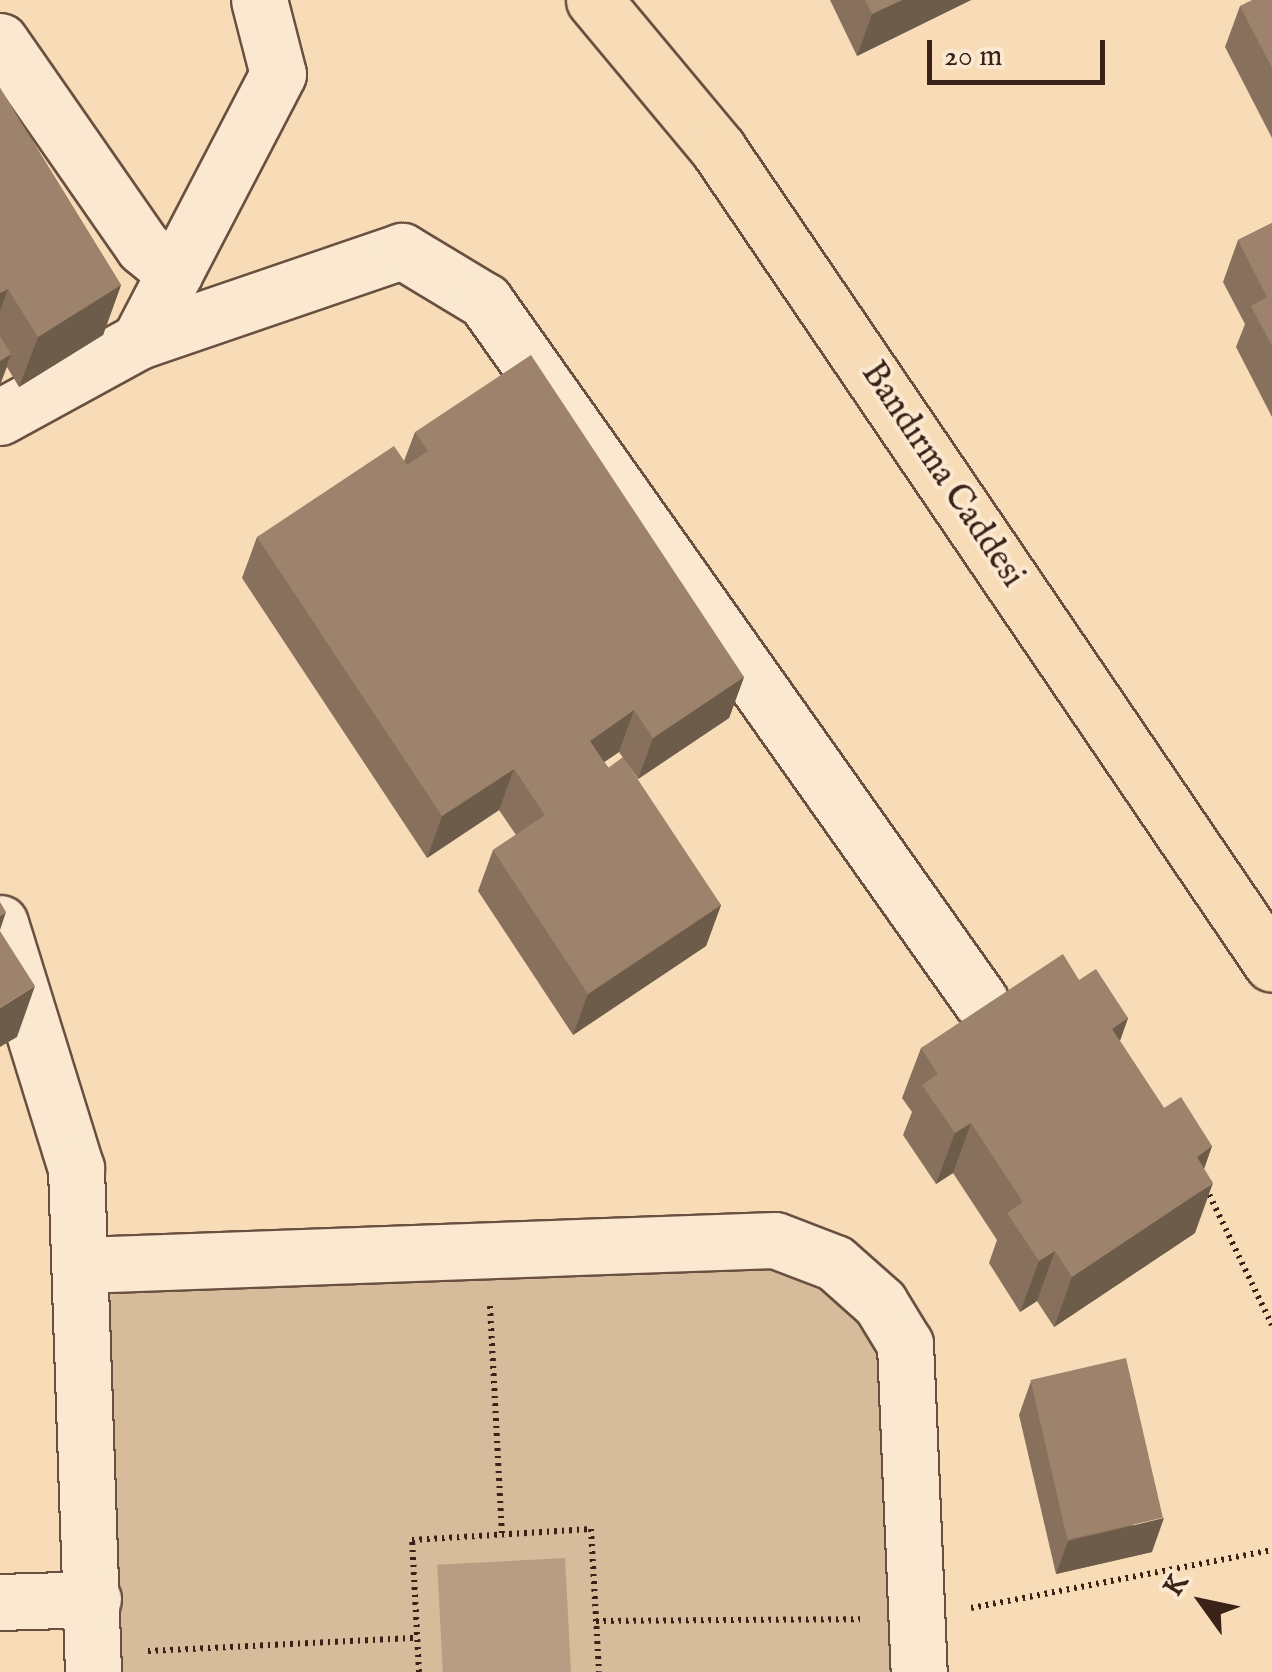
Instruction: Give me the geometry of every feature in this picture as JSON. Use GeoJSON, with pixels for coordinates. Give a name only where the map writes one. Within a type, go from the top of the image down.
{"type":"FeatureCollection","features":[{"type":"Feature","properties":{"kind":"main road","name":"Bandırma Caddesi"},"geometry":{"type":"LineString","coordinates":[[594,0],[718,149],[1272,964]]}},
{"type":"Feature","properties":{"kind":"street"},"geometry":{"type":"LineString","coordinates":[[138,342],[278,74],[259,0]]}},
{"type":"Feature","properties":{"kind":"street"},"geometry":{"type":"LineString","coordinates":[[0,42],[143,248],[175,273]]}},
{"type":"Feature","properties":{"kind":"street"},"geometry":{"type":"LineString","coordinates":[[0,418],[138,342],[402,251],[485,301],[980,1000]]}},
{"type":"Feature","properties":{"kind":"street"},"geometry":{"type":"LineString","coordinates":[[0,923],[76,1168],[93,1663]]}},
{"type":"Feature","properties":{"kind":"street"},"geometry":{"type":"LineString","coordinates":[[82,1265],[775,1240],[836,1263],[880,1303],[906,1344],[919,1672]]}},
{"type":"Feature","properties":{"kind":"street"},"geometry":{"type":"LineString","coordinates":[[0,1602],[93,1598]]}},
{"type":"Feature","properties":{"kind":"path"},"geometry":{"type":"LineString","coordinates":[[1204,1182],[1272,1325]]}},
{"type":"Feature","properties":{"kind":"path"},"geometry":{"type":"LineString","coordinates":[[487,1250],[502,1534]]}},
{"type":"Feature","properties":{"kind":"path"},"geometry":{"type":"LineString","coordinates":[[419,1672],[412,1540],[591,1529],[599,1672]]}},
{"type":"Feature","properties":{"kind":"path"},"geometry":{"type":"LineString","coordinates":[[93,1663],[417,1638]]}},
{"type":"Feature","properties":{"kind":"shaded area"},"geometry":{"type":"Polygon","coordinates":[[[780,1259],[849,1302],[885,1349],[901,1672],[119,1672],[110,1285],[780,1259]]]}},
{"type":"Feature","properties":{"kind":"shaded area"},"geometry":{"type":"Polygon","coordinates":[[[565,1558],[571,1672],[443,1672],[437,1565],[565,1558]]]}},
{"type":"Feature","properties":{"kind":"building"},"geometry":{"type":"Polygon","coordinates":[[[865,0],[902,0],[872,14],[865,0]]]}},
{"type":"Feature","properties":{"kind":"building"},"geometry":{"type":"Polygon","coordinates":[[[1252,0],[1272,0],[1272,68],[1240,6],[1252,0]]]}},
{"type":"Feature","properties":{"kind":"building"},"geometry":{"type":"Polygon","coordinates":[[[0,88],[121,285],[38,337],[8,289],[0,293],[0,88]]]}},
{"type":"Feature","properties":{"kind":"building"},"geometry":{"type":"Polygon","coordinates":[[[1272,223],[1272,346],[1251,306],[1267,297],[1238,240],[1272,223]]]}},
{"type":"Feature","properties":{"kind":"building"},"geometry":{"type":"Polygon","coordinates":[[[0,336],[11,354],[0,361],[0,336]]]}},
{"type":"Feature","properties":{"kind":"building"},"geometry":{"type":"Polygon","coordinates":[[[531,355],[744,677],[653,738],[634,710],[590,741],[608,768],[623,757],[721,905],[588,994],[493,850],[545,815],[514,769],[442,816],[257,537],[394,446],[407,465],[428,451],[415,432],[531,355]]]}},
{"type":"Feature","properties":{"kind":"building"},"geometry":{"type":"Polygon","coordinates":[[[0,931],[35,986],[0,1008],[0,931]]]}},
{"type":"Feature","properties":{"kind":"building"},"geometry":{"type":"Polygon","coordinates":[[[1063,954],[1079,980],[1096,969],[1128,1018],[1112,1029],[1164,1108],[1181,1097],[1212,1146],[1197,1157],[1213,1183],[1072,1277],[1055,1251],[1039,1261],[1007,1213],[1023,1202],[971,1123],[955,1133],[922,1085],[938,1074],[921,1048],[1063,954]]]}},
{"type":"Feature","properties":{"kind":"building"},"geometry":{"type":"Polygon","coordinates":[[[1126,1358],[1163,1518],[1067,1540],[1031,1380],[1126,1358]]]}}]}
